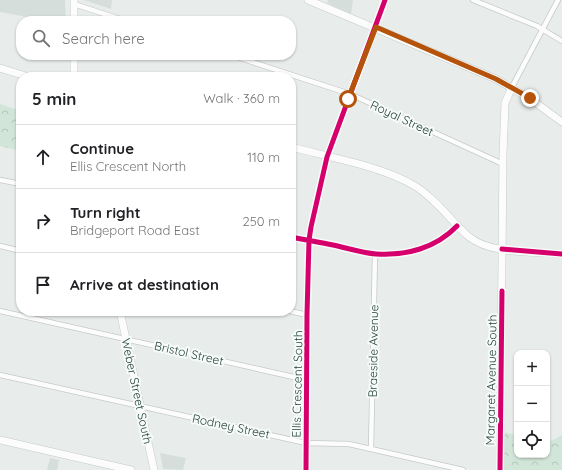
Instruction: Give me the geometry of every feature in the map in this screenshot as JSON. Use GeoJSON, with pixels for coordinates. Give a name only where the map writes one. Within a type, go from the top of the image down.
{"type":"FeatureCollection","features":[{"type":"Feature","properties":{"kind":"main road"},"geometry":{"type":"LineString","coordinates":[[308,0],[376,27],[496,79],[512,87],[562,122]]}},
{"type":"Feature","properties":{"kind":"main road"},"geometry":{"type":"LineString","coordinates":[[74,2],[74,16]]}},
{"type":"Feature","properties":{"kind":"main road"},"geometry":{"type":"LineString","coordinates":[[74,60],[74,72]]}},
{"type":"Feature","properties":{"kind":"main road"},"geometry":{"type":"LineString","coordinates":[[0,68],[16,73]]}},
{"type":"Feature","properties":{"kind":"main road","name":"Margaret Avenue South"},"geometry":{"type":"LineString","coordinates":[[500,470],[503,164],[505,103],[512,87]]}},
{"type":"Feature","properties":{"kind":"main road"},"geometry":{"type":"LineString","coordinates":[[296,148],[381,171],[415,186],[435,202],[469,237],[486,246],[502,249],[562,254]]}},
{"type":"Feature","properties":{"kind":"main road","name":"Weber Street South"},"geometry":{"type":"LineString","coordinates":[[121,316],[154,470]]}},
{"type":"Feature","properties":{"kind":"main road"},"geometry":{"type":"LineString","coordinates":[[0,440],[131,470]]}},
{"type":"Feature","properties":{"kind":"street","name":"Ellis Crescent South"},"geometry":{"type":"LineString","coordinates":[[306,470],[307,315],[309,240],[311,227],[327,157],[385,0]]}},
{"type":"Feature","properties":{"kind":"street"},"geometry":{"type":"LineString","coordinates":[[473,0],[542,29],[562,41]]}},
{"type":"Feature","properties":{"kind":"street"},"geometry":{"type":"LineString","coordinates":[[512,87],[558,0]]}},
{"type":"Feature","properties":{"kind":"street"},"geometry":{"type":"LineString","coordinates":[[74,2],[112,16]]}},
{"type":"Feature","properties":{"kind":"street","name":"Royal Street"},"geometry":{"type":"LineString","coordinates":[[246,60],[283,72]]}},
{"type":"Feature","properties":{"kind":"street","name":"Royal Street"},"geometry":{"type":"LineString","coordinates":[[296,76],[350,94],[503,164]]}},
{"type":"Feature","properties":{"kind":"street"},"geometry":{"type":"LineString","coordinates":[[0,180],[16,183]]}},
{"type":"Feature","properties":{"kind":"street"},"geometry":{"type":"LineString","coordinates":[[296,238],[375,254],[405,253],[424,248],[440,240],[457,226]]}},
{"type":"Feature","properties":{"kind":"street"},"geometry":{"type":"LineString","coordinates":[[0,246],[16,250]]}},
{"type":"Feature","properties":{"kind":"street","name":"Braeside Avenue"},"geometry":{"type":"LineString","coordinates":[[371,449],[375,254]]}},
{"type":"Feature","properties":{"kind":"street","name":"Bristol Street"},"geometry":{"type":"LineString","coordinates":[[0,311],[16,314]]}},
{"type":"Feature","properties":{"kind":"street"},"geometry":{"type":"LineString","coordinates":[[296,312],[307,315]]}},
{"type":"Feature","properties":{"kind":"street","name":"Bristol Street"},"geometry":{"type":"LineString","coordinates":[[23,316],[307,380]]}},
{"type":"Feature","properties":{"kind":"street","name":"Rodney Street"},"geometry":{"type":"LineString","coordinates":[[0,375],[306,443],[349,444],[463,470]]}},
{"type":"Feature","properties":{"kind":"shaded area"},"geometry":{"type":"Polygon","coordinates":[[[0,0],[65,0],[66,16],[21,16],[0,12],[0,0]]]}},
{"type":"Feature","properties":{"kind":"shaded area"},"geometry":{"type":"Polygon","coordinates":[[[84,0],[112,0],[111,9],[84,0]]]}},
{"type":"Feature","properties":{"kind":"shaded area"},"geometry":{"type":"Polygon","coordinates":[[[328,0],[353,0],[351,14],[327,3],[328,0]]]}},
{"type":"Feature","properties":{"kind":"shaded area"},"geometry":{"type":"Polygon","coordinates":[[[160,453],[186,458],[183,470],[163,469],[160,453]]]}},
{"type":"Feature","properties":{"kind":"shaded area"},"geometry":{"type":"Polygon","coordinates":[[[50,458],[59,460],[57,470],[47,470],[50,458]]]}},
{"type":"Feature","properties":{"kind":"green space"},"geometry":{"type":"Polygon","coordinates":[[[0,104],[16,109],[16,150],[0,146],[0,104]]]}},
{"type":"Feature","properties":{"kind":"green space"},"geometry":{"type":"Polygon","coordinates":[[[504,432],[514,434],[514,458],[550,458],[550,441],[562,435],[562,470],[504,470],[504,432]]]}},
{"type":"Feature","properties":{"kind":"cycle path"},"geometry":{"type":"LineString","coordinates":[[306,470],[307,315],[309,240],[311,227],[327,157],[385,0]]}},
{"type":"Feature","properties":{"kind":"cycle path"},"geometry":{"type":"LineString","coordinates":[[296,238],[360,252],[398,254],[430,245],[449,234],[457,226]]}},
{"type":"Feature","properties":{"kind":"cycle path"},"geometry":{"type":"LineString","coordinates":[[502,249],[562,254]]}},
{"type":"Feature","properties":{"kind":"cycle path"},"geometry":{"type":"LineString","coordinates":[[500,470],[502,291]]}},
{"type":"Feature","properties":{"kind":"route"},"geometry":{"type":"LineString","coordinates":[[348,99],[376,27],[496,79],[530,98]]}}]}
